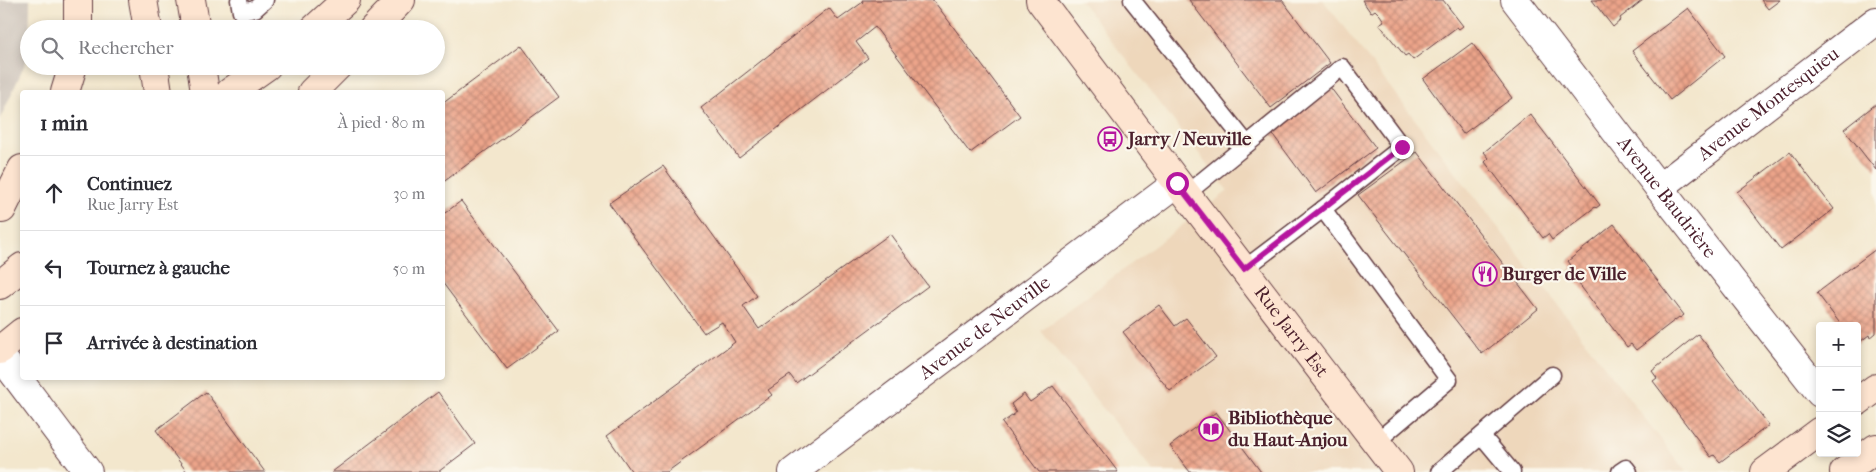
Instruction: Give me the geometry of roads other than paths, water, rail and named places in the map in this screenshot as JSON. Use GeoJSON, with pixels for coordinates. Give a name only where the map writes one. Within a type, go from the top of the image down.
{"type":"FeatureCollection","features":[{"type":"Feature","properties":{"kind":"street"},"geometry":{"type":"LineString","coordinates":[[78,0],[78,20]]}},
{"type":"Feature","properties":{"kind":"street"},"geometry":{"type":"LineString","coordinates":[[143,0],[146,20]]}},
{"type":"Feature","properties":{"kind":"street"},"geometry":{"type":"LineString","coordinates":[[191,0],[194,20]]}},
{"type":"Feature","properties":{"kind":"street"},"geometry":{"type":"LineString","coordinates":[[324,20],[346,0]]}},
{"type":"Feature","properties":{"kind":"street"},"geometry":{"type":"LineString","coordinates":[[382,20],[401,0]]}},
{"type":"Feature","properties":{"kind":"street","name":"Rue Jarry Est"},"geometry":{"type":"LineString","coordinates":[[1040,0],[1181,188],[1399,472]]}},
{"type":"Feature","properties":{"kind":"street","name":"Avenue Baudrière"},"geometry":{"type":"LineString","coordinates":[[1516,0],[1659,188],[1816,388]]}},
{"type":"Feature","properties":{"kind":"street","name":"Avenue Montesquieu"},"geometry":{"type":"LineString","coordinates":[[1659,188],[1876,21]]}},
{"type":"Feature","properties":{"kind":"street"},"geometry":{"type":"LineString","coordinates":[[66,90],[70,75]]}},
{"type":"Feature","properties":{"kind":"street"},"geometry":{"type":"LineString","coordinates":[[155,75],[158,90]]}},
{"type":"Feature","properties":{"kind":"street"},"geometry":{"type":"LineString","coordinates":[[203,75],[205,90]]}},
{"type":"Feature","properties":{"kind":"street"},"geometry":{"type":"LineString","coordinates":[[233,90],[254,75]]}},
{"type":"Feature","properties":{"kind":"street"},"geometry":{"type":"LineString","coordinates":[[314,90],[329,75]]}},
{"type":"Feature","properties":{"kind":"street"},"geometry":{"type":"LineString","coordinates":[[8,206],[20,174]]}},
{"type":"Feature","properties":{"kind":"street","name":"Avenue de Neuville"},"geometry":{"type":"LineString","coordinates":[[793,472],[1181,188]]}},
{"type":"Feature","properties":{"kind":"street"},"geometry":{"type":"LineString","coordinates":[[0,285],[20,269]]}},
{"type":"Feature","properties":{"kind":"street"},"geometry":{"type":"LineString","coordinates":[[0,350],[20,334]]}},
{"type":"Feature","properties":{"kind":"street"},"geometry":{"type":"LineString","coordinates":[[0,355],[88,472]]}},
{"type":"Feature","properties":{"kind":"street"},"geometry":{"type":"LineString","coordinates":[[1861,399],[1876,388]]}},
{"type":"Feature","properties":{"kind":"street"},"geometry":{"type":"LineString","coordinates":[[1765,472],[1816,434]]}},
{"type":"Feature","properties":{"kind":"street"},"geometry":{"type":"LineString","coordinates":[[1844,472],[1867,449]]}},
{"type":"Feature","properties":{"kind":"lane"},"geometry":{"type":"LineString","coordinates":[[239,0],[241,12],[255,9],[265,0]]}},
{"type":"Feature","properties":{"kind":"lane"},"geometry":{"type":"LineString","coordinates":[[1132,0],[1247,144]]}},
{"type":"Feature","properties":{"kind":"lane"},"geometry":{"type":"LineString","coordinates":[[1181,188],[1247,144],[1342,67],[1402,147],[1244,269]]}},
{"type":"Feature","properties":{"kind":"lane"},"geometry":{"type":"LineString","coordinates":[[1323,209],[1449,380],[1376,442]]}},
{"type":"Feature","properties":{"kind":"lane"},"geometry":{"type":"LineString","coordinates":[[1438,472],[1552,375]]}},
{"type":"Feature","properties":{"kind":"lane"},"geometry":{"type":"LineString","coordinates":[[1482,436],[1512,472]]}},
{"type":"Feature","properties":{"kind":"lane"},"geometry":{"type":"LineString","coordinates":[[1620,472],[1626,468],[1629,472]]}},
{"type":"Feature","properties":{"kind":"place","name":"Jarry / Neuville"},"geometry":{"type":"Point","coordinates":[1110,139]}},
{"type":"Feature","properties":{"kind":"place","name":"Burger de Ville"},"geometry":{"type":"Point","coordinates":[1485,274]}},
{"type":"Feature","properties":{"kind":"place","name":"Bibliothèque du Haut-Anjou"},"geometry":{"type":"Point","coordinates":[1211,429]}}]}
